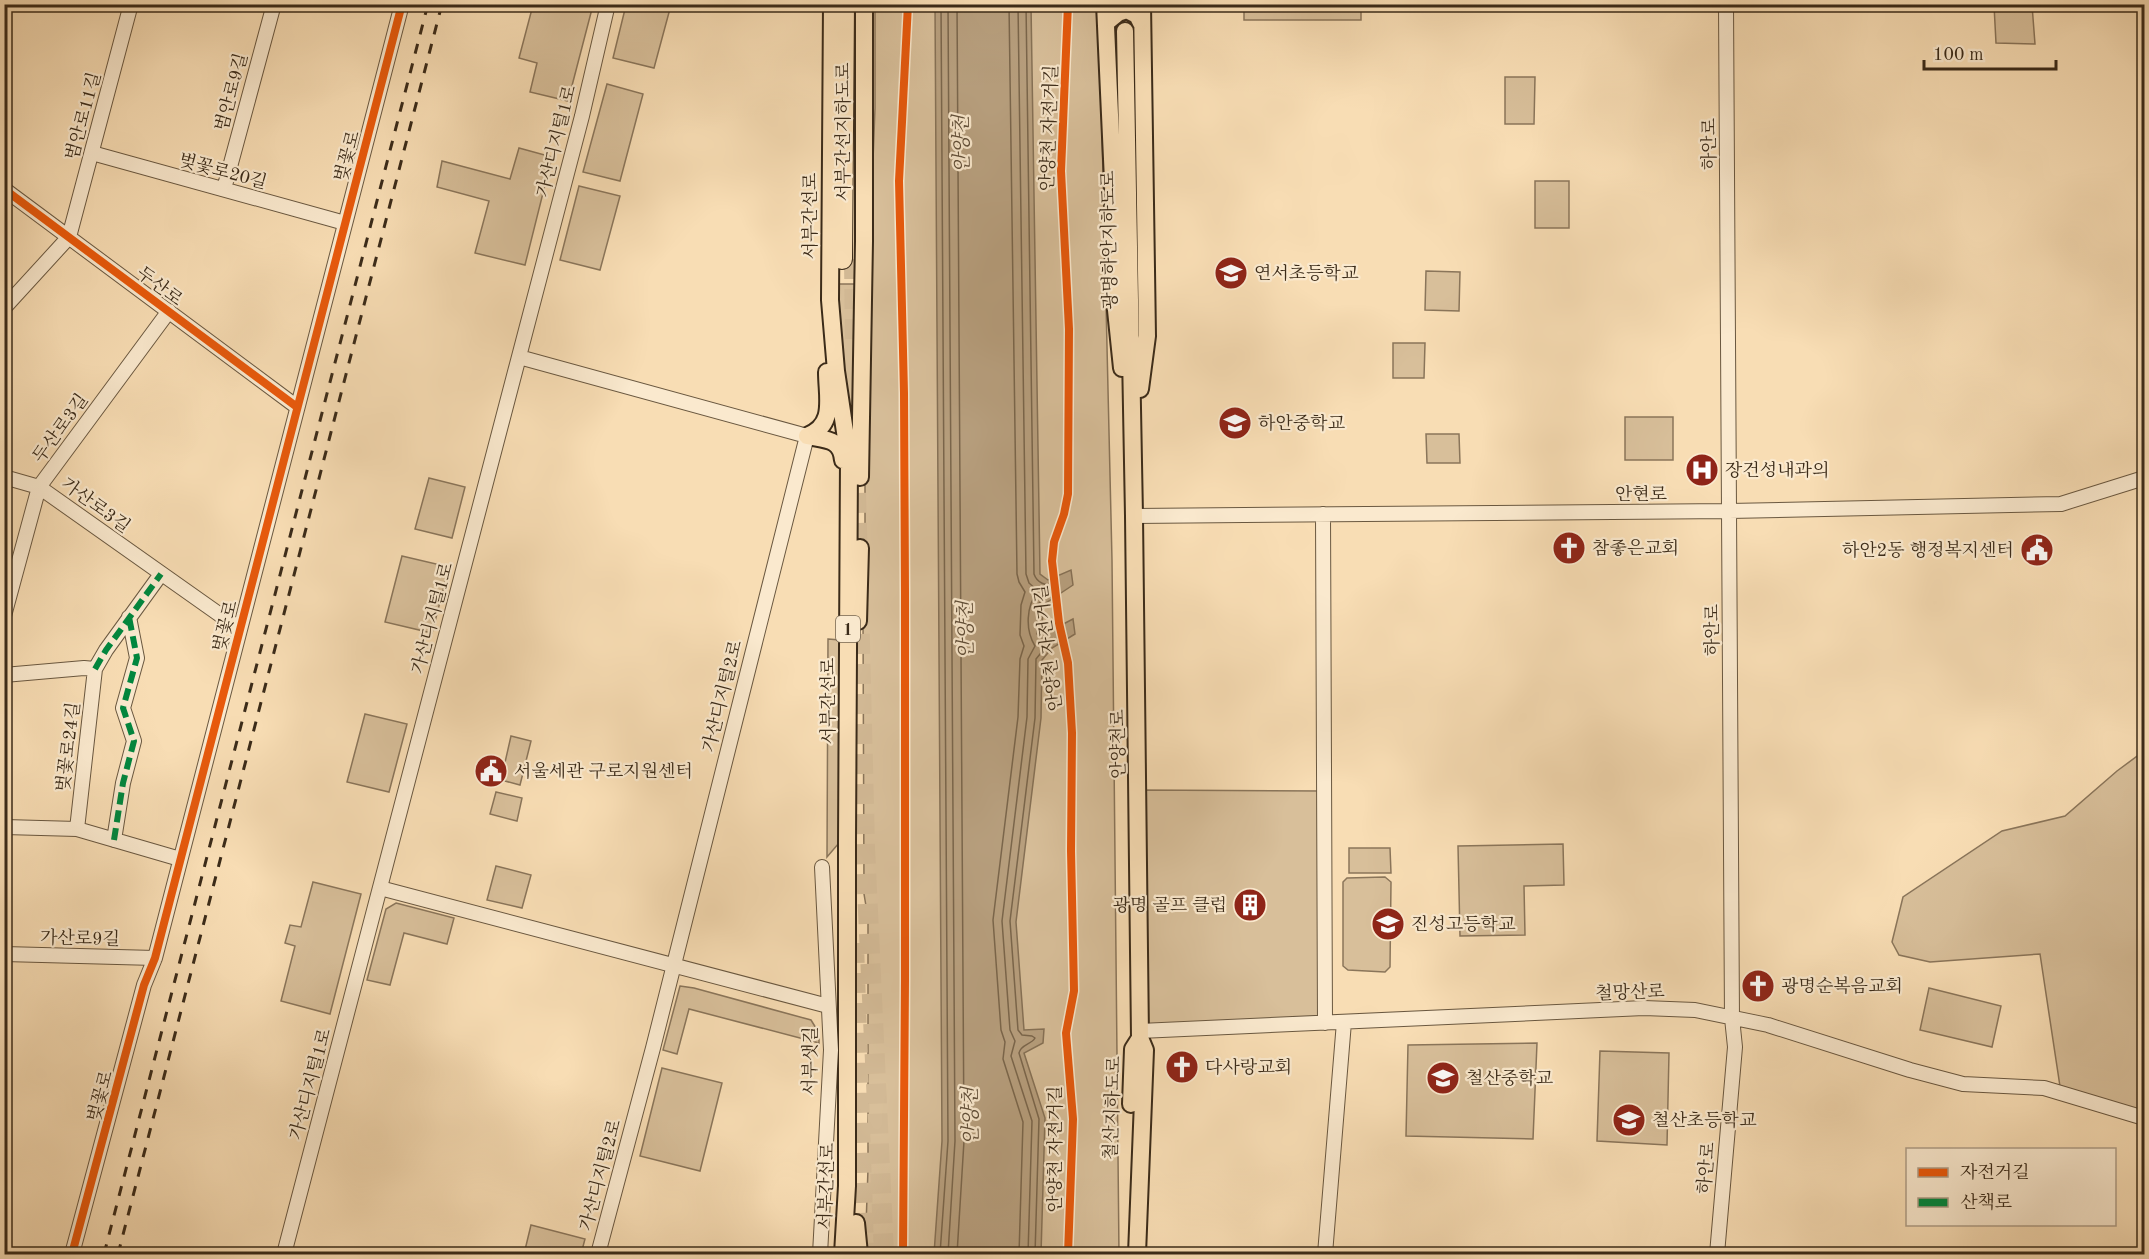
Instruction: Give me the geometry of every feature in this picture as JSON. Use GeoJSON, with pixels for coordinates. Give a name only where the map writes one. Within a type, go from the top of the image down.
{"type":"FeatureCollection","features":[{"type":"Feature","properties":{"kind":"highway","name":"서부간선지하도로"},"geometry":{"type":"LineString","coordinates":[[844,4],[848,259],[854,4]]}},
{"type":"Feature","properties":{"kind":"main road","name":"서부간선로"},"geometry":{"type":"LineString","coordinates":[[832,4],[830,300],[836,371],[849,459],[850,561],[848,580],[847,1175],[843,1254]]}},
{"type":"Feature","properties":{"kind":"main road","name":"서부간선로"},"geometry":{"type":"LineString","coordinates":[[854,1254],[858,1179],[858,630],[861,574],[864,4]]}},
{"type":"Feature","properties":{"kind":"main road"},"geometry":{"type":"LineString","coordinates":[[864,241],[870,134],[873,4]]}},
{"type":"Feature","properties":{"kind":"main road"},"geometry":{"type":"LineString","coordinates":[[1105,4],[1113,181],[1114,291],[1133,449]]}},
{"type":"Feature","properties":{"kind":"main road"},"geometry":{"type":"LineString","coordinates":[[1107,22],[1111,4]]}},
{"type":"Feature","properties":{"kind":"main road"},"geometry":{"type":"LineString","coordinates":[[1137,4],[1142,23]]}},
{"type":"Feature","properties":{"kind":"main road"},"geometry":{"type":"LineString","coordinates":[[1133,449],[1147,336],[1142,4]]}},
{"type":"Feature","properties":{"kind":"main road"},"geometry":{"type":"LineString","coordinates":[[1107,22],[1118,13],[1127,10],[1137,15],[1142,23]]}},
{"type":"Feature","properties":{"kind":"main road","name":"광명하안지하도로"},"geometry":{"type":"LineString","coordinates":[[1125,31],[1133,449]]}},
{"type":"Feature","properties":{"kind":"main road"},"geometry":{"type":"LineString","coordinates":[[807,436],[823,426],[828,418],[826,345],[830,300]]}},
{"type":"Feature","properties":{"kind":"main road"},"geometry":{"type":"LineString","coordinates":[[807,436],[836,443],[842,451],[844,542],[848,580]]}},
{"type":"Feature","properties":{"kind":"main road","name":"안양천로"},"geometry":{"type":"LineString","coordinates":[[1133,449],[1140,1035]]}},
{"type":"Feature","properties":{"kind":"main road","name":"철산지하도로"},"geometry":{"type":"LineString","coordinates":[[1127,1254],[1132,1049],[1140,1035]]}},
{"type":"Feature","properties":{"kind":"main road","name":"철산지하도로"},"geometry":{"type":"LineString","coordinates":[[1137,1254],[1145,1050],[1140,1035]]}},
{"type":"Feature","properties":{"kind":"main road"},"geometry":{"type":"LineString","coordinates":[[856,1223],[860,1254]]}},
{"type":"Feature","properties":{"kind":"street","name":"범안로11길"},"geometry":{"type":"LineString","coordinates":[[69,237],[131,4]]}},
{"type":"Feature","properties":{"kind":"street","name":"범안로9길"},"geometry":{"type":"LineString","coordinates":[[224,189],[274,4]]}},
{"type":"Feature","properties":{"kind":"street","name":"벚꽃로"},"geometry":{"type":"LineString","coordinates":[[72,1254],[144,985],[155,958],[402,4]]}},
{"type":"Feature","properties":{"kind":"street","name":"가산디지털1로"},"geometry":{"type":"LineString","coordinates":[[284,1254],[582,116],[608,4]]}},
{"type":"Feature","properties":{"kind":"street","name":"하안로"},"geometry":{"type":"LineString","coordinates":[[1717,1254],[1735,1047],[1732,1018],[1726,4]]}},
{"type":"Feature","properties":{"kind":"street","name":"벚꽃로20길"},"geometry":{"type":"LineString","coordinates":[[92,153],[345,223]]}},
{"type":"Feature","properties":{"kind":"street","name":"두산로"},"geometry":{"type":"LineString","coordinates":[[4,189],[297,407]]}},
{"type":"Feature","properties":{"kind":"street"},"geometry":{"type":"LineString","coordinates":[[4,308],[69,237]]}},
{"type":"Feature","properties":{"kind":"street","name":"두산로3길"},"geometry":{"type":"LineString","coordinates":[[5,611],[39,487],[169,311]]}},
{"type":"Feature","properties":{"kind":"street"},"geometry":{"type":"LineString","coordinates":[[519,357],[807,436]]}},
{"type":"Feature","properties":{"kind":"street","name":"가산디지털2로"},"geometry":{"type":"LineString","coordinates":[[598,1254],[674,965],[807,436]]}},
{"type":"Feature","properties":{"kind":"street","name":"가산로3길"},"geometry":{"type":"LineString","coordinates":[[4,477],[39,487],[240,629]]}},
{"type":"Feature","properties":{"kind":"street","name":"안현로"},"geometry":{"type":"LineString","coordinates":[[1134,516],[1730,511],[2061,504],[2145,478]]}},
{"type":"Feature","properties":{"kind":"street"},"geometry":{"type":"LineString","coordinates":[[1323,514],[1325,1023]]}},
{"type":"Feature","properties":{"kind":"street"},"geometry":{"type":"LineString","coordinates":[[4,675],[95,669],[161,574]]}},
{"type":"Feature","properties":{"kind":"street"},"geometry":{"type":"LineString","coordinates":[[114,840],[123,783],[134,741],[123,708],[137,658],[129,617]]}},
{"type":"Feature","properties":{"kind":"street","name":"벚꽃로24길"},"geometry":{"type":"LineString","coordinates":[[76,829],[95,669]]}},
{"type":"Feature","properties":{"kind":"street"},"geometry":{"type":"LineString","coordinates":[[4,836],[5,827],[76,829],[180,859]]}},
{"type":"Feature","properties":{"kind":"street","name":"서부샛길"},"geometry":{"type":"LineString","coordinates":[[820,1254],[831,1050],[822,867]]}},
{"type":"Feature","properties":{"kind":"street"},"geometry":{"type":"LineString","coordinates":[[380,888],[828,1006]]}},
{"type":"Feature","properties":{"kind":"street","name":"가산로9길"},"geometry":{"type":"LineString","coordinates":[[4,954],[155,958]]}},
{"type":"Feature","properties":{"kind":"street","name":"철망산로"},"geometry":{"type":"LineString","coordinates":[[1140,1035],[1344,1022],[1660,1008],[1695,1010],[1768,1025],[1910,1070],[1963,1084],[2044,1088],[2145,1118]]}},
{"type":"Feature","properties":{"kind":"street"},"geometry":{"type":"LineString","coordinates":[[1325,1254],[1344,1022]]}},
{"type":"Feature","properties":{"kind":"shaded area"},"geometry":{"type":"Polygon","coordinates":[[[533,5],[593,5],[568,101],[530,92],[537,63],[519,58],[533,5]]]}},
{"type":"Feature","properties":{"kind":"shaded area"},"geometry":{"type":"Polygon","coordinates":[[[626,5],[671,5],[654,68],[613,58],[626,5]]]}},
{"type":"Feature","properties":{"kind":"shaded area"},"geometry":{"type":"Polygon","coordinates":[[[875,5],[1099,5],[1112,560],[1119,1254],[865,1254],[868,1169],[868,918],[864,894],[863,613],[866,562],[865,370],[875,108],[875,5]]]}},
{"type":"Feature","properties":{"kind":"shaded area"},"geometry":{"type":"Polygon","coordinates":[[[1244,5],[1361,5],[1361,20],[1244,20],[1244,5]]]}},
{"type":"Feature","properties":{"kind":"shaded area"},"geometry":{"type":"Polygon","coordinates":[[[1994,5],[2032,5],[2035,44],[1996,43],[1994,5]]]}},
{"type":"Feature","properties":{"kind":"shaded area"},"geometry":{"type":"Polygon","coordinates":[[[1505,77],[1535,77],[1534,124],[1505,124],[1505,77]]]}},
{"type":"Feature","properties":{"kind":"shaded area"},"geometry":{"type":"Polygon","coordinates":[[[607,84],[643,94],[620,181],[583,172],[607,84]]]}},
{"type":"Feature","properties":{"kind":"shaded area"},"geometry":{"type":"Polygon","coordinates":[[[519,148],[552,157],[525,265],[475,253],[489,201],[437,187],[442,161],[510,179],[519,148]]]}},
{"type":"Feature","properties":{"kind":"shaded area"},"geometry":{"type":"Polygon","coordinates":[[[1535,181],[1569,181],[1569,228],[1535,228],[1535,181]]]}},
{"type":"Feature","properties":{"kind":"shaded area"},"geometry":{"type":"Polygon","coordinates":[[[579,186],[620,196],[600,270],[560,260],[579,186]]]}},
{"type":"Feature","properties":{"kind":"shaded area"},"geometry":{"type":"Polygon","coordinates":[[[1426,271],[1460,272],[1459,311],[1425,310],[1426,271]]]}},
{"type":"Feature","properties":{"kind":"shaded area"},"geometry":{"type":"Polygon","coordinates":[[[834,284],[859,284],[851,429],[834,284]]]}},
{"type":"Feature","properties":{"kind":"shaded area"},"geometry":{"type":"Polygon","coordinates":[[[1393,343],[1425,343],[1424,378],[1393,378],[1393,343]]]}},
{"type":"Feature","properties":{"kind":"shaded area"},"geometry":{"type":"Polygon","coordinates":[[[1625,417],[1673,417],[1673,460],[1625,460],[1625,417]]]}},
{"type":"Feature","properties":{"kind":"shaded area"},"geometry":{"type":"Polygon","coordinates":[[[1426,434],[1459,434],[1460,463],[1427,463],[1426,434]]]}},
{"type":"Feature","properties":{"kind":"shaded area"},"geometry":{"type":"Polygon","coordinates":[[[429,478],[465,487],[452,538],[415,529],[429,478]]]}},
{"type":"Feature","properties":{"kind":"shaded area"},"geometry":{"type":"Polygon","coordinates":[[[402,556],[449,567],[432,633],[385,622],[402,556]]]}},
{"type":"Feature","properties":{"kind":"shaded area"},"geometry":{"type":"Polygon","coordinates":[[[828,639],[840,640],[839,843],[827,857],[828,639]]]}},
{"type":"Feature","properties":{"kind":"shaded area"},"geometry":{"type":"Polygon","coordinates":[[[365,714],[407,724],[389,792],[347,782],[365,714]]]}},
{"type":"Feature","properties":{"kind":"shaded area"},"geometry":{"type":"Polygon","coordinates":[[[511,736],[531,741],[520,785],[501,780],[511,736]]]}},
{"type":"Feature","properties":{"kind":"shaded area"},"geometry":{"type":"Polygon","coordinates":[[[2144,751],[2144,1118],[2061,1093],[2040,954],[1930,962],[1899,955],[1892,942],[1903,897],[2002,831],[2065,816],[2144,751]]]}},
{"type":"Feature","properties":{"kind":"shaded area","name":"광명 골프 클럽"},"geometry":{"type":"Polygon","coordinates":[[[1138,790],[1324,791],[1325,1023],[1140,1031],[1138,790]]]}},
{"type":"Feature","properties":{"kind":"shaded area"},"geometry":{"type":"Polygon","coordinates":[[[496,792],[522,798],[517,821],[490,814],[496,792]]]}},
{"type":"Feature","properties":{"kind":"shaded area"},"geometry":{"type":"Polygon","coordinates":[[[1563,844],[1564,885],[1524,886],[1525,935],[1460,936],[1458,846],[1563,844]]]}},
{"type":"Feature","properties":{"kind":"shaded area"},"geometry":{"type":"Polygon","coordinates":[[[1349,848],[1390,848],[1391,873],[1349,873],[1349,848]]]}},
{"type":"Feature","properties":{"kind":"shaded area"},"geometry":{"type":"Polygon","coordinates":[[[496,866],[531,875],[522,908],[487,900],[496,866]]]}},
{"type":"Feature","properties":{"kind":"shaded area"},"geometry":{"type":"Polygon","coordinates":[[[1385,877],[1391,882],[1390,967],[1385,972],[1348,970],[1343,966],[1343,882],[1347,878],[1385,877]]]}},
{"type":"Feature","properties":{"kind":"shaded area"},"geometry":{"type":"Polygon","coordinates":[[[313,882],[361,894],[330,1014],[281,1001],[295,946],[285,943],[290,925],[301,927],[313,882]]]}},
{"type":"Feature","properties":{"kind":"shaded area"},"geometry":{"type":"Polygon","coordinates":[[[396,903],[454,918],[447,944],[404,933],[390,985],[367,980],[386,909],[396,903]]]}},
{"type":"Feature","properties":{"kind":"shaded area"},"geometry":{"type":"Polygon","coordinates":[[[680,986],[811,1020],[819,1033],[819,1043],[689,1009],[677,1054],[663,1050],[680,986]]]}},
{"type":"Feature","properties":{"kind":"shaded area"},"geometry":{"type":"Polygon","coordinates":[[[1929,988],[2001,1006],[1992,1047],[1920,1030],[1929,988]]]}},
{"type":"Feature","properties":{"kind":"shaded area"},"geometry":{"type":"Polygon","coordinates":[[[1537,1043],[1533,1139],[1406,1136],[1408,1045],[1537,1043]]]}},
{"type":"Feature","properties":{"kind":"shaded area"},"geometry":{"type":"Polygon","coordinates":[[[1600,1051],[1669,1053],[1667,1145],[1597,1141],[1600,1051]]]}},
{"type":"Feature","properties":{"kind":"shaded area"},"geometry":{"type":"Polygon","coordinates":[[[662,1068],[722,1083],[700,1171],[640,1156],[662,1068]]]}},
{"type":"Feature","properties":{"kind":"shaded area"},"geometry":{"type":"Polygon","coordinates":[[[531,1225],[585,1239],[581,1254],[524,1254],[531,1225]]]}},
{"type":"Feature","properties":{"kind":"water","name":"안양천"},"geometry":{"type":"Polygon","coordinates":[[[935,5],[1031,5],[1040,574],[1048,580],[1071,570],[1073,585],[1043,605],[1042,633],[1073,619],[1075,634],[1052,648],[1042,660],[1041,718],[1016,922],[1024,1030],[1044,1029],[1043,1043],[1024,1053],[1045,1118],[1041,1254],[934,1254],[942,1141],[935,5]]]}},
{"type":"Feature","properties":{"kind":"tunnel"},"geometry":{"type":"LineString","coordinates":[[854,259],[855,343]]}},
{"type":"Feature","properties":{"kind":"tunnel"},"geometry":{"type":"LineString","coordinates":[[856,493],[858,565]]}},
{"type":"Feature","properties":{"kind":"tunnel"},"geometry":{"type":"LineString","coordinates":[[859,604],[865,848],[884,1254]]}},
{"type":"Feature","properties":{"kind":"tunnel"},"geometry":{"type":"LineString","coordinates":[[854,943],[864,1246]]}},
{"type":"Feature","properties":{"kind":"railway"},"geometry":{"type":"LineString","coordinates":[[104,1254],[428,4]]}},
{"type":"Feature","properties":{"kind":"railway"},"geometry":{"type":"LineString","coordinates":[[118,1254],[442,4]]}},
{"type":"Feature","properties":{"kind":"marked path"},"geometry":{"type":"LineString","coordinates":[[95,669],[106,650],[161,574]]}},
{"type":"Feature","properties":{"kind":"marked path"},"geometry":{"type":"LineString","coordinates":[[114,840],[123,783],[134,741],[123,708],[137,658],[129,617]]}},
{"type":"Feature","properties":{"kind":"cycle path"},"geometry":{"type":"LineString","coordinates":[[72,1254],[144,985],[155,958],[402,4]]}},
{"type":"Feature","properties":{"kind":"cycle path"},"geometry":{"type":"LineString","coordinates":[[903,1254],[905,593],[904,393],[899,181],[908,4]]}},
{"type":"Feature","properties":{"kind":"cycle path","name":"안양천 자전거길"},"geometry":{"type":"LineString","coordinates":[[1068,4],[1061,171],[1069,329],[1068,494],[1054,542],[1052,561],[1059,623],[1068,663],[1072,733],[1071,851],[1074,991],[1066,1033],[1073,1119],[1068,1254]]}},
{"type":"Feature","properties":{"kind":"cycle path"},"geometry":{"type":"LineString","coordinates":[[4,189],[297,407]]}},
{"type":"Feature","properties":{"kind":"place","name":"연서초등학교"},"geometry":{"type":"Point","coordinates":[1231,273]}},
{"type":"Feature","properties":{"kind":"place","name":"하안중학교"},"geometry":{"type":"Point","coordinates":[1235,423]}},
{"type":"Feature","properties":{"kind":"place","name":"장건성내과의"},"geometry":{"type":"Point","coordinates":[1702,470]}},
{"type":"Feature","properties":{"kind":"place","name":"참좋은교회"},"geometry":{"type":"Point","coordinates":[1569,548]}},
{"type":"Feature","properties":{"kind":"place","name":"하안2동 행정복지센터"},"geometry":{"type":"Point","coordinates":[2037,550]}},
{"type":"Feature","properties":{"kind":"place","name":"서울세관 구로지원센터"},"geometry":{"type":"Point","coordinates":[491,771]}},
{"type":"Feature","properties":{"kind":"place","name":"광명 골프 클럽"},"geometry":{"type":"Point","coordinates":[1250,905]}},
{"type":"Feature","properties":{"kind":"place","name":"진성고등학교"},"geometry":{"type":"Point","coordinates":[1388,924]}},
{"type":"Feature","properties":{"kind":"place","name":"광명순복음교회"},"geometry":{"type":"Point","coordinates":[1758,986]}},
{"type":"Feature","properties":{"kind":"place","name":"다사랑교회"},"geometry":{"type":"Point","coordinates":[1182,1067]}},
{"type":"Feature","properties":{"kind":"place","name":"철산중학교"},"geometry":{"type":"Point","coordinates":[1443,1078]}},
{"type":"Feature","properties":{"kind":"place","name":"철산초등학교"},"geometry":{"type":"Point","coordinates":[1629,1120]}}]}
